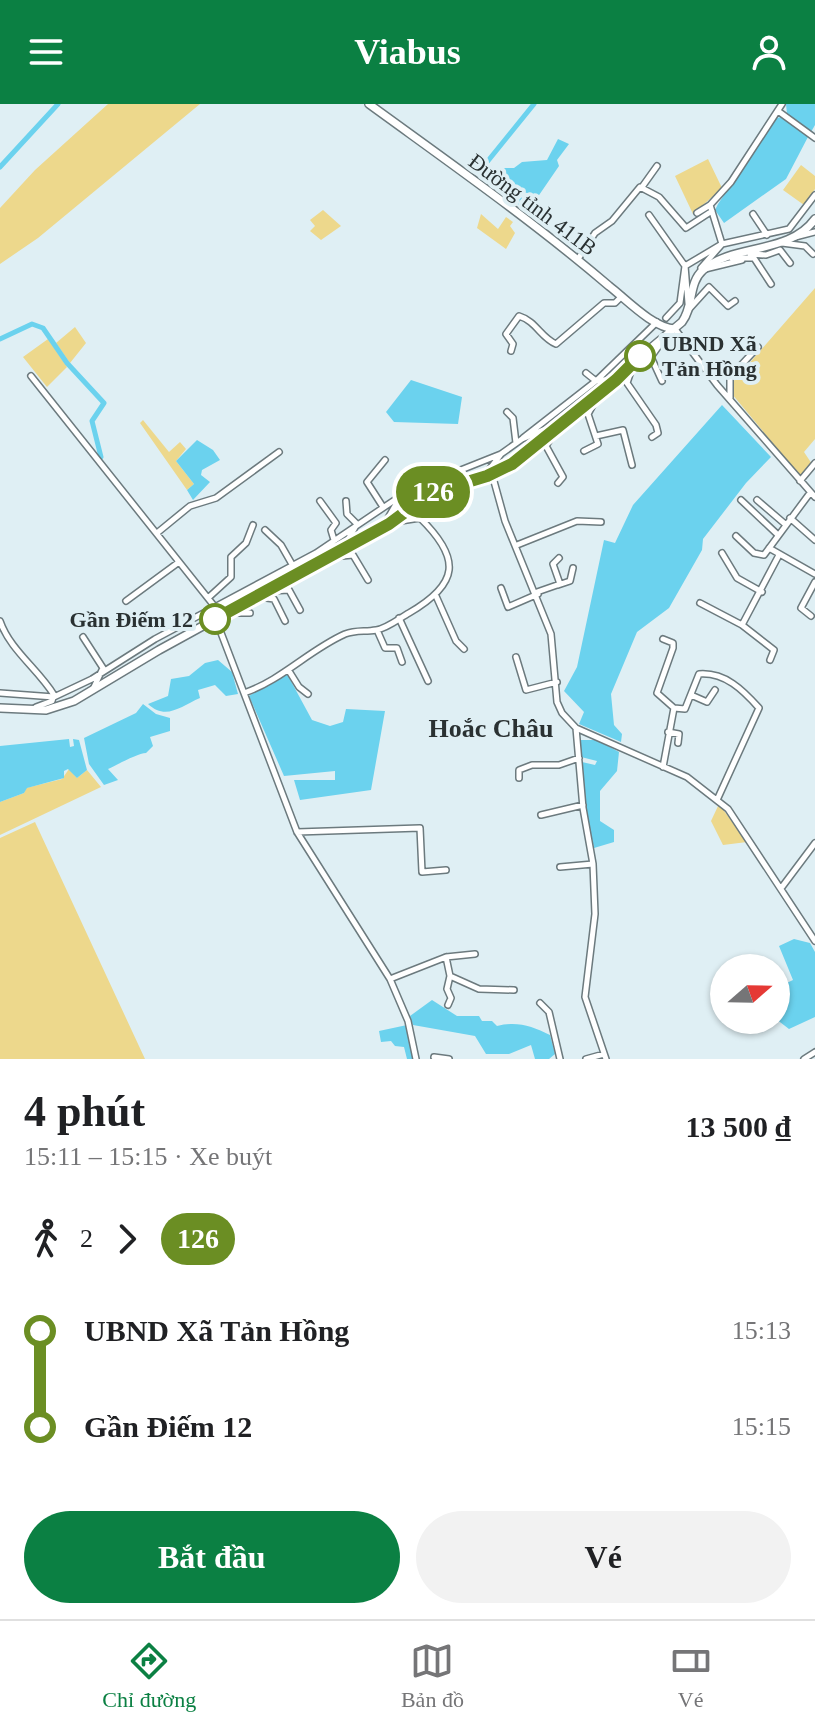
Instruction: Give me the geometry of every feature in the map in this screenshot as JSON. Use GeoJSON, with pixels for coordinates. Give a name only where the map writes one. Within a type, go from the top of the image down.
{"type":"FeatureCollection","features":[{"type":"Feature","properties":{"kind":"main road","name":"Đường tỉnh 411B"},"geometry":{"type":"LineString","coordinates":[[369,104],[578,259],[657,322],[675,329]]}},
{"type":"Feature","properties":{"kind":"main road"},"geometry":{"type":"LineString","coordinates":[[0,708],[27,711],[61,707],[386,525],[431,493],[492,474],[520,458],[675,329],[690,308],[697,276],[704,269],[727,258],[744,256],[792,238],[807,230],[815,219]]}},
{"type":"Feature","properties":{"kind":"street"},"geometry":{"type":"LineString","coordinates":[[642,187],[659,197],[686,228],[711,208],[782,104]]}},
{"type":"Feature","properties":{"kind":"street"},"geometry":{"type":"LineString","coordinates":[[778,111],[815,138]]}},
{"type":"Feature","properties":{"kind":"street"},"geometry":{"type":"LineString","coordinates":[[578,259],[595,233],[612,221],[657,166]]}},
{"type":"Feature","properties":{"kind":"street"},"geometry":{"type":"LineString","coordinates":[[685,266],[722,244],[791,227],[815,195]]}},
{"type":"Feature","properties":{"kind":"street"},"geometry":{"type":"LineString","coordinates":[[697,213],[711,208]]}},
{"type":"Feature","properties":{"kind":"street"},"geometry":{"type":"LineString","coordinates":[[711,208],[722,244]]}},
{"type":"Feature","properties":{"kind":"street"},"geometry":{"type":"LineString","coordinates":[[753,214],[767,235]]}},
{"type":"Feature","properties":{"kind":"street"},"geometry":{"type":"LineString","coordinates":[[649,215],[685,266],[690,308]]}},
{"type":"Feature","properties":{"kind":"street"},"geometry":{"type":"LineString","coordinates":[[792,238],[815,232]]}},
{"type":"Feature","properties":{"kind":"street"},"geometry":{"type":"LineString","coordinates":[[792,238],[809,239]]}},
{"type":"Feature","properties":{"kind":"street"},"geometry":{"type":"LineString","coordinates":[[778,243],[806,246],[813,254]]}},
{"type":"Feature","properties":{"kind":"street"},"geometry":{"type":"LineString","coordinates":[[697,276],[722,244]]}},
{"type":"Feature","properties":{"kind":"street"},"geometry":{"type":"LineString","coordinates":[[769,246],[787,248]]}},
{"type":"Feature","properties":{"kind":"street"},"geometry":{"type":"LineString","coordinates":[[704,269],[744,256],[766,255],[780,250],[790,263]]}},
{"type":"Feature","properties":{"kind":"street"},"geometry":{"type":"LineString","coordinates":[[744,256],[754,258],[771,284]]}},
{"type":"Feature","properties":{"kind":"street"},"geometry":{"type":"LineString","coordinates":[[666,318],[680,303],[685,266]]}},
{"type":"Feature","properties":{"kind":"street"},"geometry":{"type":"LineString","coordinates":[[690,308],[708,287],[729,306],[735,301]]}},
{"type":"Feature","properties":{"kind":"street"},"geometry":{"type":"LineString","coordinates":[[511,351],[513,344],[506,335],[519,316],[534,321],[556,344],[604,303],[615,303],[622,296]]}},
{"type":"Feature","properties":{"kind":"street"},"geometry":{"type":"LineString","coordinates":[[445,475],[457,480],[480,478],[501,454],[596,381],[657,322]]}},
{"type":"Feature","properties":{"kind":"street"},"geometry":{"type":"LineString","coordinates":[[675,329],[730,400],[813,495],[759,556],[736,536]]}},
{"type":"Feature","properties":{"kind":"street"},"geometry":{"type":"LineString","coordinates":[[662,381],[651,357],[664,336]]}},
{"type":"Feature","properties":{"kind":"street"},"geometry":{"type":"LineString","coordinates":[[730,400],[730,377],[758,347]]}},
{"type":"Feature","properties":{"kind":"street"},"geometry":{"type":"LineString","coordinates":[[635,361],[627,383],[656,425],[658,433],[652,437]]}},
{"type":"Feature","properties":{"kind":"street"},"geometry":{"type":"LineString","coordinates":[[586,373],[596,381]]}},
{"type":"Feature","properties":{"kind":"street"},"geometry":{"type":"LineString","coordinates":[[596,381],[624,373]]}},
{"type":"Feature","properties":{"kind":"street"},"geometry":{"type":"LineString","coordinates":[[31,376],[215,607]]}},
{"type":"Feature","properties":{"kind":"street"},"geometry":{"type":"LineString","coordinates":[[584,451],[598,444],[588,414],[599,393]]}},
{"type":"Feature","properties":{"kind":"street"},"geometry":{"type":"LineString","coordinates":[[507,412],[513,418],[516,443]]}},
{"type":"Feature","properties":{"kind":"street"},"geometry":{"type":"LineString","coordinates":[[522,439],[561,422]]}},
{"type":"Feature","properties":{"kind":"street"},"geometry":{"type":"LineString","coordinates":[[558,483],[563,477],[546,446],[561,422]]}},
{"type":"Feature","properties":{"kind":"street"},"geometry":{"type":"LineString","coordinates":[[596,436],[623,430],[632,465]]}},
{"type":"Feature","properties":{"kind":"street"},"geometry":{"type":"LineString","coordinates":[[157,533],[190,506],[216,498],[279,452]]}},
{"type":"Feature","properties":{"kind":"street"},"geometry":{"type":"LineString","coordinates":[[27,711],[293,566],[402,495],[501,454]]}},
{"type":"Feature","properties":{"kind":"street"},"geometry":{"type":"LineString","coordinates":[[383,507],[367,482],[385,460]]}},
{"type":"Feature","properties":{"kind":"street"},"geometry":{"type":"LineString","coordinates":[[800,481],[815,465]]}},
{"type":"Feature","properties":{"kind":"street"},"geometry":{"type":"LineString","coordinates":[[492,474],[505,521],[537,593],[551,634],[557,702],[576,728],[687,777],[728,809],[812,931],[815,941]]}},
{"type":"Feature","properties":{"kind":"street"},"geometry":{"type":"LineString","coordinates":[[386,525],[402,495]]}},
{"type":"Feature","properties":{"kind":"street"},"geometry":{"type":"LineString","coordinates":[[741,500],[777,534]]}},
{"type":"Feature","properties":{"kind":"street"},"geometry":{"type":"LineString","coordinates":[[757,500],[785,524]]}},
{"type":"Feature","properties":{"kind":"street"},"geometry":{"type":"LineString","coordinates":[[320,501],[335,521],[331,530],[334,540],[325,560]]}},
{"type":"Feature","properties":{"kind":"street"},"geometry":{"type":"LineString","coordinates":[[346,501],[347,514],[357,524]]}},
{"type":"Feature","properties":{"kind":"street"},"geometry":{"type":"LineString","coordinates":[[244,693],[289,671],[302,659],[342,636],[360,630],[377,630],[436,596],[450,575],[449,557],[442,544],[420,518],[386,525]]}},
{"type":"Feature","properties":{"kind":"street"},"geometry":{"type":"LineString","coordinates":[[790,518],[815,540]]}},
{"type":"Feature","properties":{"kind":"street"},"geometry":{"type":"LineString","coordinates":[[517,545],[577,521],[601,522]]}},
{"type":"Feature","properties":{"kind":"street"},"geometry":{"type":"LineString","coordinates":[[343,549],[357,524]]}},
{"type":"Feature","properties":{"kind":"street"},"geometry":{"type":"LineString","coordinates":[[208,598],[231,577],[231,557],[246,543],[253,525]]}},
{"type":"Feature","properties":{"kind":"street"},"geometry":{"type":"LineString","coordinates":[[265,530],[281,545],[293,566]]}},
{"type":"Feature","properties":{"kind":"street"},"geometry":{"type":"LineString","coordinates":[[769,548],[815,574]]}},
{"type":"Feature","properties":{"kind":"street"},"geometry":{"type":"LineString","coordinates":[[722,553],[737,578],[762,592]]}},
{"type":"Feature","properties":{"kind":"street"},"geometry":{"type":"LineString","coordinates":[[325,560],[353,555],[368,580]]}},
{"type":"Feature","properties":{"kind":"street"},"geometry":{"type":"LineString","coordinates":[[742,625],[779,555]]}},
{"type":"Feature","properties":{"kind":"street"},"geometry":{"type":"LineString","coordinates":[[558,585],[553,564],[559,558]]}},
{"type":"Feature","properties":{"kind":"street"},"geometry":{"type":"LineString","coordinates":[[126,601],[179,562]]}},
{"type":"Feature","properties":{"kind":"street"},"geometry":{"type":"LineString","coordinates":[[501,588],[508,607],[570,581],[573,568]]}},
{"type":"Feature","properties":{"kind":"street"},"geometry":{"type":"LineString","coordinates":[[811,616],[801,608],[815,582]]}},
{"type":"Feature","properties":{"kind":"street"},"geometry":{"type":"LineString","coordinates":[[269,591],[289,590],[300,610]]}},
{"type":"Feature","properties":{"kind":"street"},"geometry":{"type":"LineString","coordinates":[[436,596],[456,641],[464,649]]}},
{"type":"Feature","properties":{"kind":"street"},"geometry":{"type":"LineString","coordinates":[[215,607],[258,598],[274,599],[285,621]]}},
{"type":"Feature","properties":{"kind":"street"},"geometry":{"type":"LineString","coordinates":[[700,603],[742,625],[774,649],[770,660]]}},
{"type":"Feature","properties":{"kind":"street"},"geometry":{"type":"LineString","coordinates":[[200,627],[218,625],[229,613],[250,613]]}},
{"type":"Feature","properties":{"kind":"street"},"geometry":{"type":"LineString","coordinates":[[399,618],[428,681]]}},
{"type":"Feature","properties":{"kind":"street"},"geometry":{"type":"LineString","coordinates":[[0,621],[13,645],[33,665],[54,697]]}},
{"type":"Feature","properties":{"kind":"street"},"geometry":{"type":"LineString","coordinates":[[218,625],[297,832],[390,979],[408,1021],[416,1059]]}},
{"type":"Feature","properties":{"kind":"street"},"geometry":{"type":"LineString","coordinates":[[377,630],[385,648],[397,648],[402,662]]}},
{"type":"Feature","properties":{"kind":"street"},"geometry":{"type":"LineString","coordinates":[[83,637],[103,671]]}},
{"type":"Feature","properties":{"kind":"street"},"geometry":{"type":"LineString","coordinates":[[663,639],[673,643],[673,648],[657,693],[674,708],[684,710],[700,673],[716,674],[737,687],[759,708],[717,800]]}},
{"type":"Feature","properties":{"kind":"street"},"geometry":{"type":"LineString","coordinates":[[516,657],[526,690],[557,682]]}},
{"type":"Feature","properties":{"kind":"street"},"geometry":{"type":"LineString","coordinates":[[88,694],[103,671]]}},
{"type":"Feature","properties":{"kind":"street"},"geometry":{"type":"LineString","coordinates":[[289,671],[299,687],[308,694]]}},
{"type":"Feature","properties":{"kind":"street"},"geometry":{"type":"LineString","coordinates":[[691,695],[707,702],[715,690]]}},
{"type":"Feature","properties":{"kind":"street"},"geometry":{"type":"LineString","coordinates":[[0,693],[54,697]]}},
{"type":"Feature","properties":{"kind":"street"},"geometry":{"type":"LineString","coordinates":[[663,767],[674,708]]}},
{"type":"Feature","properties":{"kind":"street"},"geometry":{"type":"LineString","coordinates":[[576,728],[583,805],[593,864],[594,928],[585,997],[605,1056],[586,1059]]}},
{"type":"Feature","properties":{"kind":"street"},"geometry":{"type":"LineString","coordinates":[[668,732],[679,734],[678,743]]}},
{"type":"Feature","properties":{"kind":"street"},"geometry":{"type":"LineString","coordinates":[[519,778],[519,770],[525,766],[554,766],[579,758]]}},
{"type":"Feature","properties":{"kind":"street"},"geometry":{"type":"LineString","coordinates":[[541,815],[583,805]]}},
{"type":"Feature","properties":{"kind":"street"},"geometry":{"type":"LineString","coordinates":[[297,832],[420,828],[422,872],[446,870]]}},
{"type":"Feature","properties":{"kind":"street"},"geometry":{"type":"LineString","coordinates":[[782,887],[815,843]]}},
{"type":"Feature","properties":{"kind":"street"},"geometry":{"type":"LineString","coordinates":[[560,867],[593,864]]}},
{"type":"Feature","properties":{"kind":"street"},"geometry":{"type":"LineString","coordinates":[[390,979],[446,957],[461,959],[475,954]]}},
{"type":"Feature","properties":{"kind":"street"},"geometry":{"type":"LineString","coordinates":[[446,957],[450,976],[447,989],[451,998],[448,1005]]}},
{"type":"Feature","properties":{"kind":"street"},"geometry":{"type":"LineString","coordinates":[[450,976],[479,989],[514,990]]}},
{"type":"Feature","properties":{"kind":"street"},"geometry":{"type":"LineString","coordinates":[[540,1003],[549,1012],[560,1059]]}},
{"type":"Feature","properties":{"kind":"street"},"geometry":{"type":"LineString","coordinates":[[804,1059],[815,1052]]}},
{"type":"Feature","properties":{"kind":"street"},"geometry":{"type":"LineString","coordinates":[[434,1057],[449,1059]]}},
{"type":"Feature","properties":{"kind":"shaded area"},"geometry":{"type":"Polygon","coordinates":[[[108,104],[200,104],[38,238],[0,264],[0,208],[35,170],[108,104]]]}},
{"type":"Feature","properties":{"kind":"shaded area"},"geometry":{"type":"Polygon","coordinates":[[[708,159],[722,188],[693,214],[675,176],[708,159]]]}},
{"type":"Feature","properties":{"kind":"shaded area"},"geometry":{"type":"Polygon","coordinates":[[[801,165],[815,176],[815,189],[804,205],[783,190],[801,165]]]}},
{"type":"Feature","properties":{"kind":"shaded area"},"geometry":{"type":"Polygon","coordinates":[[[323,210],[341,226],[321,240],[310,231],[315,226],[310,220],[323,210]]]}},
{"type":"Feature","properties":{"kind":"shaded area"},"geometry":{"type":"Polygon","coordinates":[[[481,214],[498,229],[506,217],[513,222],[510,226],[515,233],[506,249],[477,228],[481,214]]]}},
{"type":"Feature","properties":{"kind":"shaded area"},"geometry":{"type":"Polygon","coordinates":[[[815,288],[815,439],[804,452],[812,464],[800,476],[732,394],[732,383],[815,288]]]}},
{"type":"Feature","properties":{"kind":"shaded area"},"geometry":{"type":"Polygon","coordinates":[[[75,327],[86,343],[70,363],[56,343],[75,327]]]}},
{"type":"Feature","properties":{"kind":"shaded area"},"geometry":{"type":"Polygon","coordinates":[[[48,339],[67,367],[47,387],[23,357],[48,339]]]}},
{"type":"Feature","properties":{"kind":"shaded area"},"geometry":{"type":"Polygon","coordinates":[[[143,420],[169,452],[180,442],[186,449],[176,461],[194,484],[187,490],[140,423],[143,420]]]}},
{"type":"Feature","properties":{"kind":"shaded area"},"geometry":{"type":"Polygon","coordinates":[[[69,769],[77,778],[87,770],[101,787],[0,835],[0,802],[24,793],[26,788],[62,779],[69,769]]]}},
{"type":"Feature","properties":{"kind":"shaded area"},"geometry":{"type":"Polygon","coordinates":[[[719,804],[747,842],[723,845],[711,821],[719,804]]]}},
{"type":"Feature","properties":{"kind":"shaded area"},"geometry":{"type":"Polygon","coordinates":[[[35,822],[145,1059],[0,1059],[0,838],[35,822]]]}},
{"type":"Feature","properties":{"kind":"water"},"geometry":{"type":"Polygon","coordinates":[[[786,104],[815,104],[815,125],[811,132],[787,114],[786,104]]]}},
{"type":"Feature","properties":{"kind":"water"},"geometry":{"type":"Polygon","coordinates":[[[783,116],[809,135],[786,179],[724,223],[715,210],[718,204],[775,119],[783,116]]]}},
{"type":"Feature","properties":{"kind":"water"},"geometry":{"type":"Polygon","coordinates":[[[558,139],[569,144],[557,160],[559,166],[535,201],[536,208],[523,209],[501,188],[491,168],[514,168],[522,162],[547,160],[558,139]]]}},
{"type":"Feature","properties":{"kind":"water"},"geometry":{"type":"Polygon","coordinates":[[[411,380],[462,397],[458,424],[394,422],[386,412],[411,380]]]}},
{"type":"Feature","properties":{"kind":"water"},"geometry":{"type":"Polygon","coordinates":[[[722,405],[771,457],[746,483],[703,539],[702,550],[669,608],[637,632],[611,694],[614,725],[622,734],[621,742],[579,724],[584,712],[564,691],[577,667],[604,540],[615,543],[633,505],[722,405]]]}},
{"type":"Feature","properties":{"kind":"water"},"geometry":{"type":"Polygon","coordinates":[[[197,440],[213,450],[220,460],[202,470],[201,475],[210,482],[193,500],[187,490],[194,484],[176,461],[197,440]]]}},
{"type":"Feature","properties":{"kind":"water"},"geometry":{"type":"Polygon","coordinates":[[[218,660],[232,672],[238,694],[226,696],[215,685],[198,690],[200,698],[167,712],[148,704],[168,696],[171,679],[189,676],[205,663],[218,660]]]}},
{"type":"Feature","properties":{"kind":"water"},"geometry":{"type":"Polygon","coordinates":[[[286,672],[312,720],[330,726],[343,722],[346,709],[385,711],[371,790],[300,800],[294,780],[335,780],[335,771],[284,776],[249,696],[286,672]]]}},
{"type":"Feature","properties":{"kind":"water"},"geometry":{"type":"Polygon","coordinates":[[[143,704],[156,714],[170,718],[170,731],[150,737],[153,746],[146,753],[108,769],[118,780],[104,785],[89,764],[84,738],[136,713],[143,704]]]}},
{"type":"Feature","properties":{"kind":"water"},"geometry":{"type":"Polygon","coordinates":[[[69,739],[70,747],[74,746],[73,739],[79,740],[87,770],[77,778],[68,769],[64,771],[64,778],[27,788],[24,793],[0,802],[0,746],[69,739]]]}},
{"type":"Feature","properties":{"kind":"water"},"geometry":{"type":"Polygon","coordinates":[[[580,740],[597,740],[619,752],[617,771],[600,791],[600,821],[614,830],[614,842],[594,848],[585,807],[582,762],[595,765],[597,761],[581,757],[580,740]]]}},
{"type":"Feature","properties":{"kind":"water"},"geometry":{"type":"Polygon","coordinates":[[[794,939],[810,943],[815,952],[815,1017],[790,1029],[790,981],[793,980],[790,954],[782,954],[779,946],[794,939]]]}},
{"type":"Feature","properties":{"kind":"water"},"geometry":{"type":"Polygon","coordinates":[[[432,1000],[457,1016],[479,1016],[482,1021],[492,1021],[497,1026],[518,1024],[550,1035],[555,1054],[549,1059],[535,1059],[531,1045],[509,1054],[486,1054],[475,1036],[413,1025],[410,1016],[432,1000]]]}},
{"type":"Feature","properties":{"kind":"water"},"geometry":{"type":"Polygon","coordinates":[[[407,1025],[414,1059],[407,1059],[404,1047],[395,1046],[391,1041],[381,1042],[379,1031],[407,1025]]]}},
{"type":"Feature","properties":{"kind":"waterway"},"geometry":{"type":"LineString","coordinates":[[0,167],[58,104]]}},
{"type":"Feature","properties":{"kind":"waterway"},"geometry":{"type":"LineString","coordinates":[[490,170],[483,167],[534,104]]}},
{"type":"Feature","properties":{"kind":"waterway"},"geometry":{"type":"LineString","coordinates":[[0,339],[32,324],[43,328],[67,363],[104,403],[92,421],[101,457]]}},
{"type":"Feature","properties":{"kind":"bus line","name":"126"},"geometry":{"type":"LineString","coordinates":[[215,619],[389,524],[431,493],[487,476],[512,464],[616,380],[640,356]]}},
{"type":"Feature","properties":{"kind":"place","name":"UBND Xã Tản Hồng"},"geometry":{"type":"Point","coordinates":[640,356]}},
{"type":"Feature","properties":{"kind":"place","name":"Gần Điếm 12"},"geometry":{"type":"Point","coordinates":[215,619]}},
{"type":"Feature","properties":{"kind":"district","name":"Hoắc Châu"},"geometry":{"type":"Point","coordinates":[491,728]}}]}
